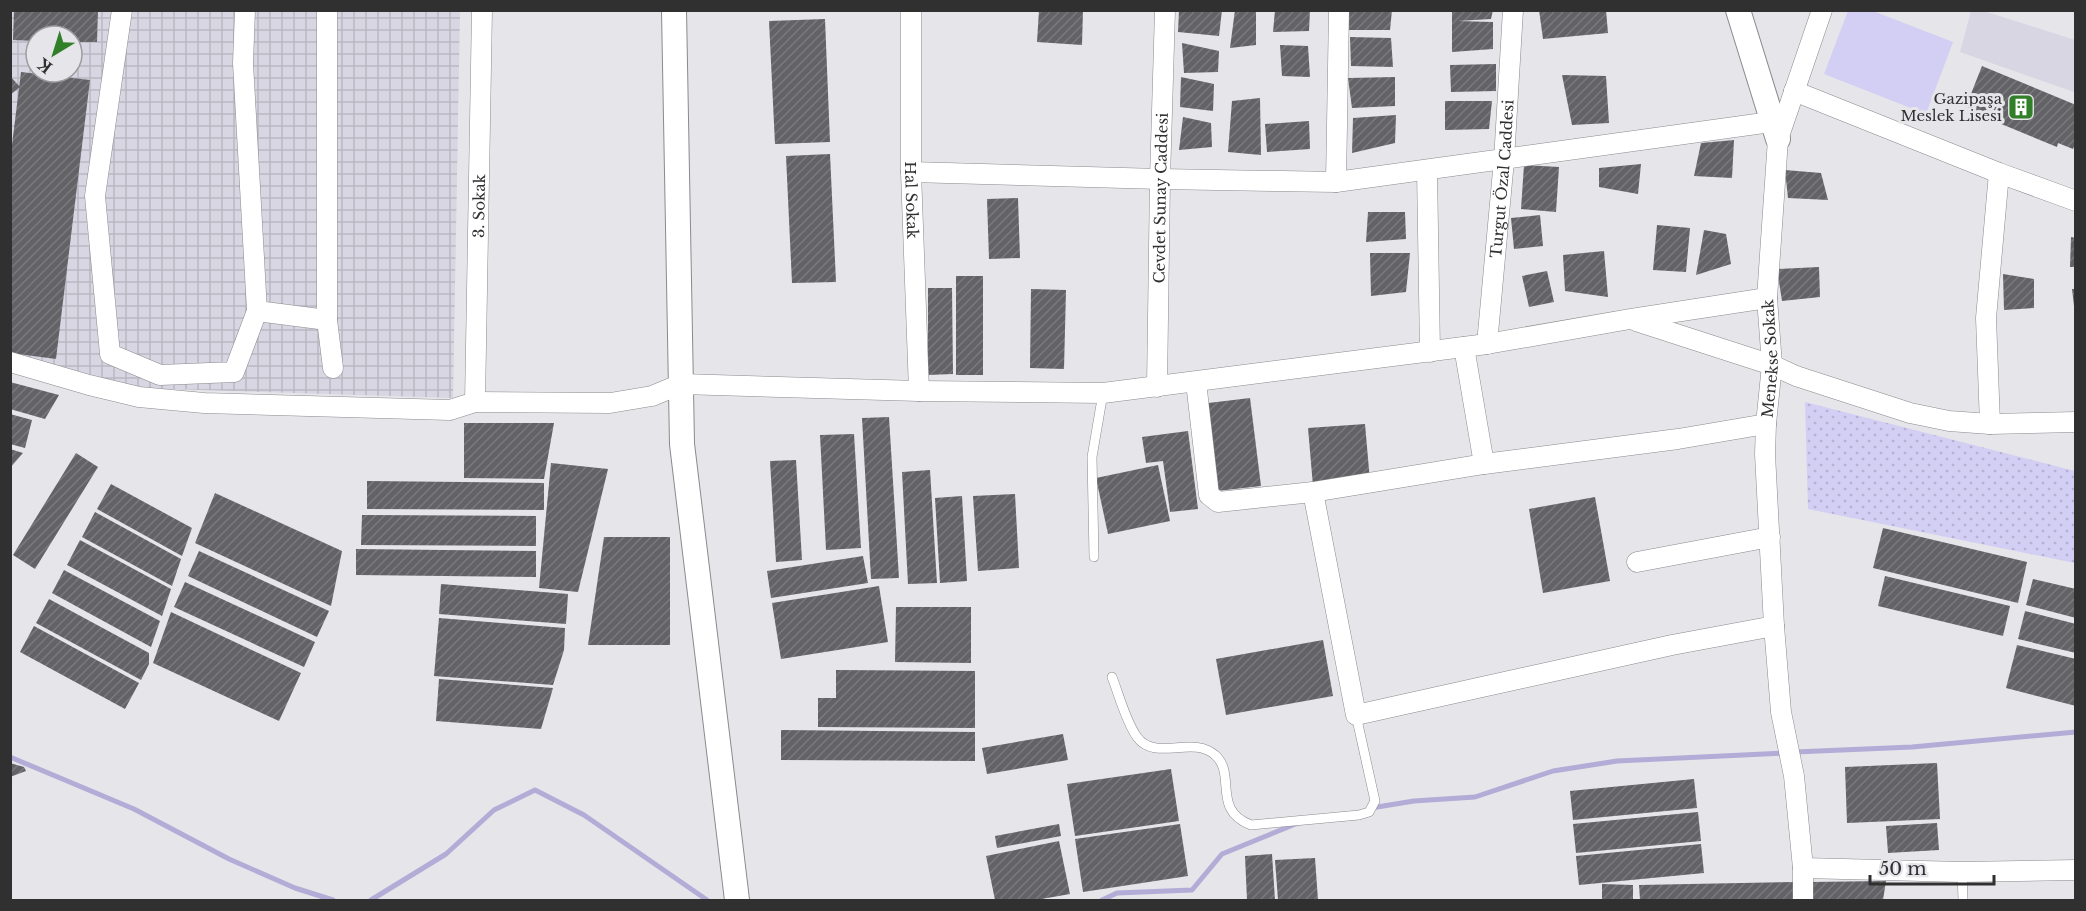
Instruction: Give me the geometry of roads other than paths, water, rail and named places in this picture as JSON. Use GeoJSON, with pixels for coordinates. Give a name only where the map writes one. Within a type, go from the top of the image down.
{"type":"FeatureCollection","features":[{"type":"Feature","properties":{"kind":"street"},"geometry":{"type":"LineString","coordinates":[[122,10],[95,196],[110,354],[160,375],[234,372],[257,311],[243,63],[245,10]]}},
{"type":"Feature","properties":{"kind":"street"},"geometry":{"type":"LineString","coordinates":[[327,10],[327,320],[333,368]]}},
{"type":"Feature","properties":{"kind":"street","name":"3. Sokak"},"geometry":{"type":"LineString","coordinates":[[475,402],[482,10]]}},
{"type":"Feature","properties":{"kind":"street"},"geometry":{"type":"LineString","coordinates":[[674,10],[682,444],[737,900]]}},
{"type":"Feature","properties":{"kind":"street","name":"Hal Sokak"},"geometry":{"type":"LineString","coordinates":[[911,10],[911,172],[919,391]]}},
{"type":"Feature","properties":{"kind":"street","name":"Cevdet Sunay Caddesi"},"geometry":{"type":"LineString","coordinates":[[1157,387],[1165,10]]}},
{"type":"Feature","properties":{"kind":"street"},"geometry":{"type":"LineString","coordinates":[[1336,182],[1340,10]]}},
{"type":"Feature","properties":{"kind":"street","name":"Turgut Özal Caddesi"},"geometry":{"type":"LineString","coordinates":[[1487,344],[1504,160],[1513,10]]}},
{"type":"Feature","properties":{"kind":"street"},"geometry":{"type":"LineString","coordinates":[[911,172],[1336,182],[1504,160],[1774,130],[1738,10]]}},
{"type":"Feature","properties":{"kind":"street","name":"Menekse Sokak"},"geometry":{"type":"LineString","coordinates":[[1803,900],[1803,868],[1794,777],[1781,712],[1774,626],[1765,454],[1772,365],[1767,298],[1774,130],[1794,91],[1822,10]]}},
{"type":"Feature","properties":{"kind":"street"},"geometry":{"type":"LineString","coordinates":[[1794,91],[1999,173],[2076,201]]}},
{"type":"Feature","properties":{"kind":"street"},"geometry":{"type":"LineString","coordinates":[[1426,170],[1430,352]]}},
{"type":"Feature","properties":{"kind":"street"},"geometry":{"type":"LineString","coordinates":[[1990,424],[1986,318],[1999,173]]}},
{"type":"Feature","properties":{"kind":"street"},"geometry":{"type":"LineString","coordinates":[[10,362],[139,397],[204,403],[450,410],[475,402],[610,403],[652,396],[681,384],[919,391],[1103,393],[1464,348],[1767,298]]}},
{"type":"Feature","properties":{"kind":"street"},"geometry":{"type":"LineString","coordinates":[[257,311],[327,320]]}},
{"type":"Feature","properties":{"kind":"street"},"geometry":{"type":"LineString","coordinates":[[1630,319],[1910,413],[1949,421],[1990,424],[2076,422]]}},
{"type":"Feature","properties":{"kind":"street"},"geometry":{"type":"LineString","coordinates":[[1464,348],[1484,464]]}},
{"type":"Feature","properties":{"kind":"street"},"geometry":{"type":"LineString","coordinates":[[1196,382],[1209,495],[1218,502],[1313,492],[1484,464],[1678,439],[1766,424]]}},
{"type":"Feature","properties":{"kind":"street"},"geometry":{"type":"LineString","coordinates":[[1313,492],[1356,715],[1672,645],[1774,626]]}},
{"type":"Feature","properties":{"kind":"street"},"geometry":{"type":"LineString","coordinates":[[1637,562],[1770,537]]}},
{"type":"Feature","properties":{"kind":"street"},"geometry":{"type":"LineString","coordinates":[[1803,868],[1962,872],[2076,870]]}},
{"type":"Feature","properties":{"kind":"lane"},"geometry":{"type":"LineString","coordinates":[[1094,557],[1092,457],[1103,393]]}},
{"type":"Feature","properties":{"kind":"lane"},"geometry":{"type":"LineString","coordinates":[[1112,677],[1132,729],[1141,742],[1155,748],[1199,747],[1213,753],[1222,762],[1228,804],[1232,812],[1237,818],[1251,825],[1359,815],[1369,812],[1375,801],[1356,715]]}},
{"type":"Feature","properties":{"kind":"lane"},"geometry":{"type":"LineString","coordinates":[[1962,872],[1963,900]]}},
{"type":"Feature","properties":{"kind":"waterway"},"geometry":{"type":"LineString","coordinates":[[1795,752],[1912,747],[2076,732]]}},
{"type":"Feature","properties":{"kind":"waterway"},"geometry":{"type":"LineString","coordinates":[[1371,808],[1414,801],[1475,797],[1553,771],[1617,761],[1785,753]]}},
{"type":"Feature","properties":{"kind":"waterway"},"geometry":{"type":"LineString","coordinates":[[10,757],[134,809],[229,859],[295,888],[333,900]]}},
{"type":"Feature","properties":{"kind":"waterway"},"geometry":{"type":"LineString","coordinates":[[371,900],[446,854],[494,810],[535,790],[584,815],[707,900]]}},
{"type":"Feature","properties":{"kind":"waterway"},"geometry":{"type":"LineString","coordinates":[[1102,900],[1117,893],[1192,890],[1222,854],[1298,823]]}},
{"type":"Feature","properties":{"kind":"place","name":"Gazipaşa Meslek Lisesi"},"geometry":{"type":"Point","coordinates":[2021,107]}}]}
